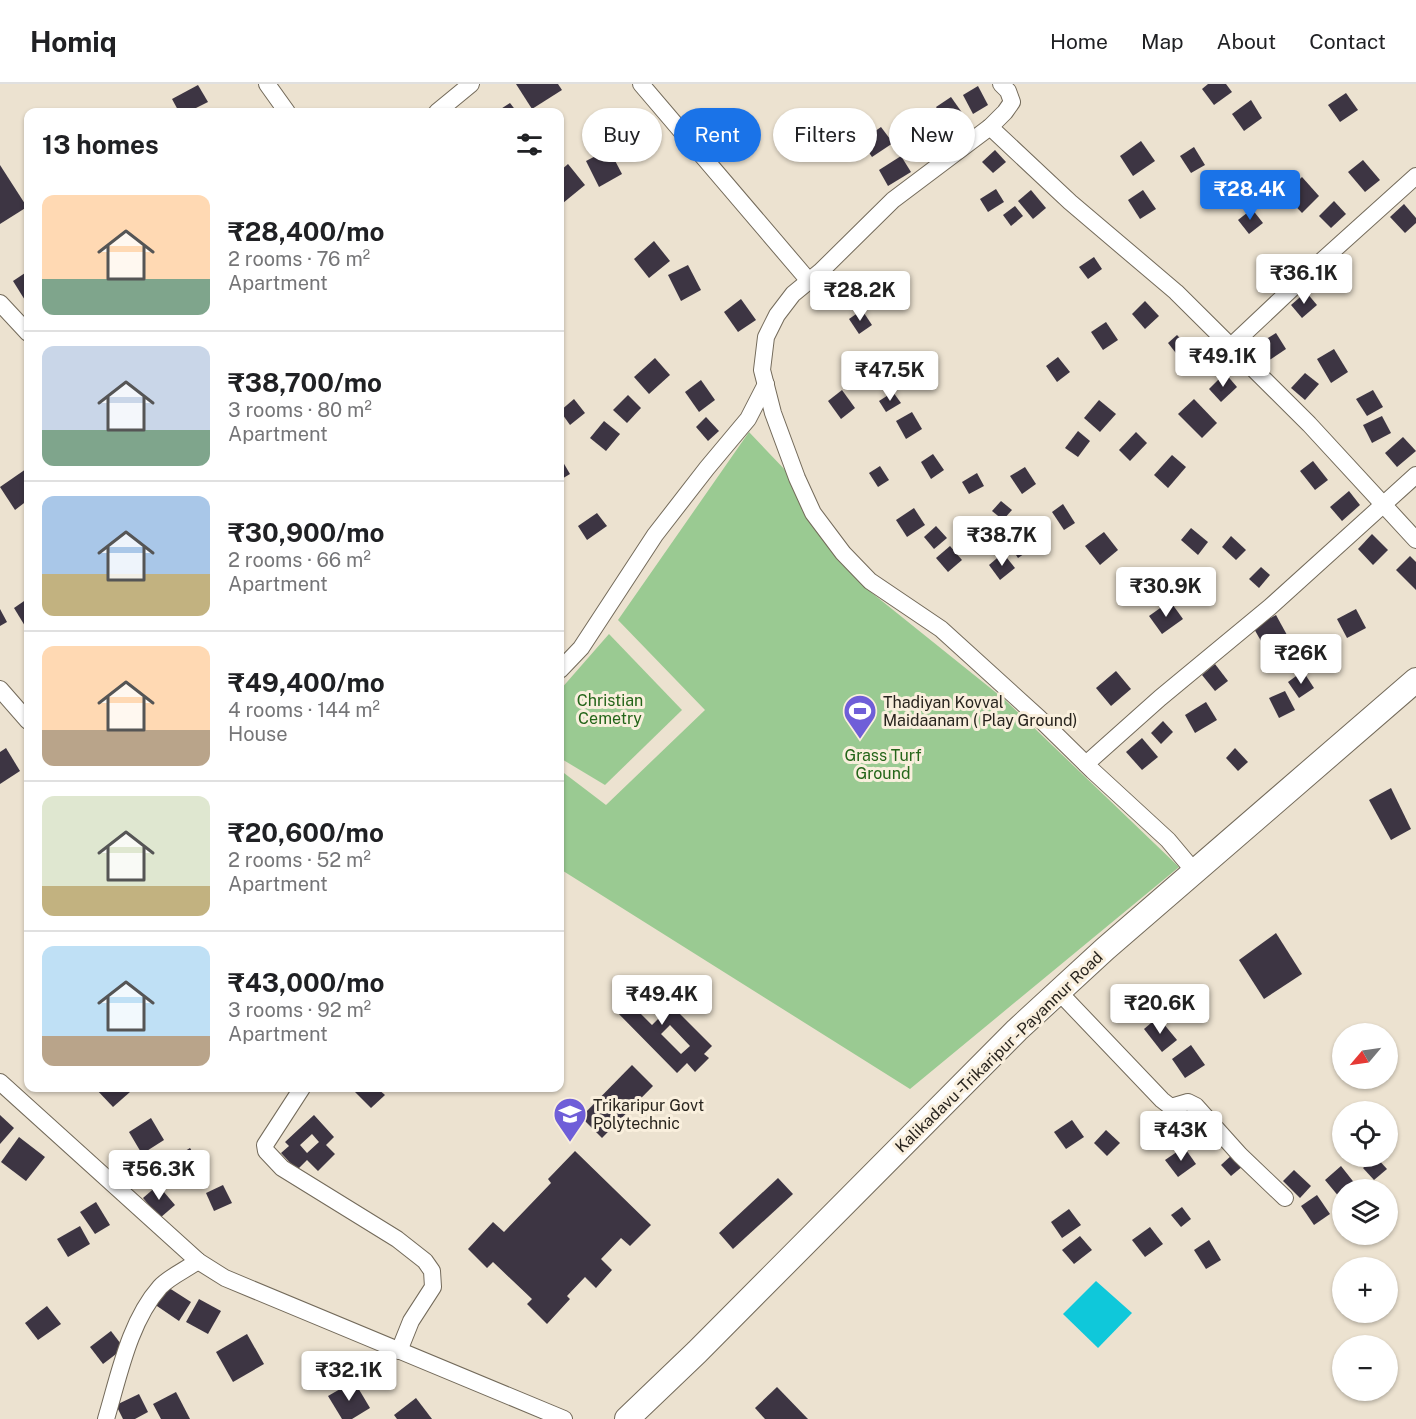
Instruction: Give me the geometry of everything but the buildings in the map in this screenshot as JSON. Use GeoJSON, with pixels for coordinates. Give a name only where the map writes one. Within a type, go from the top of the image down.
{"type":"FeatureCollection","features":[{"type":"Feature","properties":{"kind":"main road","name":"Kalikadavu -Trikaripur - Payannur Road"},"geometry":{"type":"LineString","coordinates":[[627,1419],[1058,991],[1416,680]]}},
{"type":"Feature","properties":{"kind":"street"},"geometry":{"type":"LineString","coordinates":[[267,84],[284,108]]}},
{"type":"Feature","properties":{"kind":"street"},"geometry":{"type":"LineString","coordinates":[[442,108],[471,84]]}},
{"type":"Feature","properties":{"kind":"street"},"geometry":{"type":"LineString","coordinates":[[641,84],[809,281]]}},
{"type":"Feature","properties":{"kind":"street"},"geometry":{"type":"LineString","coordinates":[[1001,84],[1008,91],[1012,102],[1005,112],[990,127],[893,200],[821,271],[793,294],[777,315],[766,337],[762,370],[773,413],[796,478],[813,513],[843,553],[870,581],[941,629],[1168,840],[1194,871]]}},
{"type":"Feature","properties":{"kind":"street"},"geometry":{"type":"LineString","coordinates":[[990,127],[1070,202],[1176,292],[1309,424],[1416,540]]}},
{"type":"Feature","properties":{"kind":"street"},"geometry":{"type":"LineString","coordinates":[[1231,346],[1416,176]]}},
{"type":"Feature","properties":{"kind":"street"},"geometry":{"type":"LineString","coordinates":[[0,303],[24,329]]}},
{"type":"Feature","properties":{"kind":"street"},"geometry":{"type":"LineString","coordinates":[[564,666],[581,648],[655,535],[748,419],[766,384]]}},
{"type":"Feature","properties":{"kind":"street"},"geometry":{"type":"LineString","coordinates":[[1086,764],[1270,607],[1416,475]]}},
{"type":"Feature","properties":{"kind":"street"},"geometry":{"type":"LineString","coordinates":[[0,689],[24,716]]}},
{"type":"Feature","properties":{"kind":"street"},"geometry":{"type":"LineString","coordinates":[[1058,991],[1162,1100],[1171,1107],[1188,1102],[1196,1106],[1240,1155],[1285,1198]]}},
{"type":"Feature","properties":{"kind":"street"},"geometry":{"type":"LineString","coordinates":[[0,1082],[198,1261],[225,1278],[564,1419]]}},
{"type":"Feature","properties":{"kind":"street"},"geometry":{"type":"LineString","coordinates":[[299,1092],[265,1145],[266,1151],[282,1168],[397,1239],[425,1261],[432,1271],[433,1287],[411,1321],[399,1351]]}},
{"type":"Feature","properties":{"kind":"street"},"geometry":{"type":"LineString","coordinates":[[106,1419],[122,1363],[140,1316],[161,1286],[198,1261]]}},
{"type":"Feature","properties":{"kind":"green space","name":"Thadiyan Kovval Maidaanam ( Play Ground)"},"geometry":{"type":"Polygon","coordinates":[[[749,432],[788,473],[820,536],[872,593],[1004,699],[1179,867],[910,1089],[564,872],[564,773],[606,805],[705,710],[618,620],[749,432]]]}},
{"type":"Feature","properties":{"kind":"green space","name":"Christian Cemetry"},"geometry":{"type":"Polygon","coordinates":[[[609,634],[682,710],[605,785],[564,760],[564,685],[609,634]]]}},
{"type":"Feature","properties":{"kind":"water"},"geometry":{"type":"Polygon","coordinates":[[[1096,1281],[1132,1313],[1098,1348],[1063,1314],[1096,1281]]]}},
{"type":"Feature","properties":{"kind":"place","name":"Thadiyan Kovval Maidaanam ( Play Ground)"},"geometry":{"type":"Point","coordinates":[860,740]}},
{"type":"Feature","properties":{"kind":"place","name":"Trikaripur Govt Polytechnic"},"geometry":{"type":"Point","coordinates":[570,1143]}},
{"type":"Feature","properties":{"kind":"park label","name":"Grass Turf Ground"},"geometry":{"type":"Point","coordinates":[883,764]}}]}
